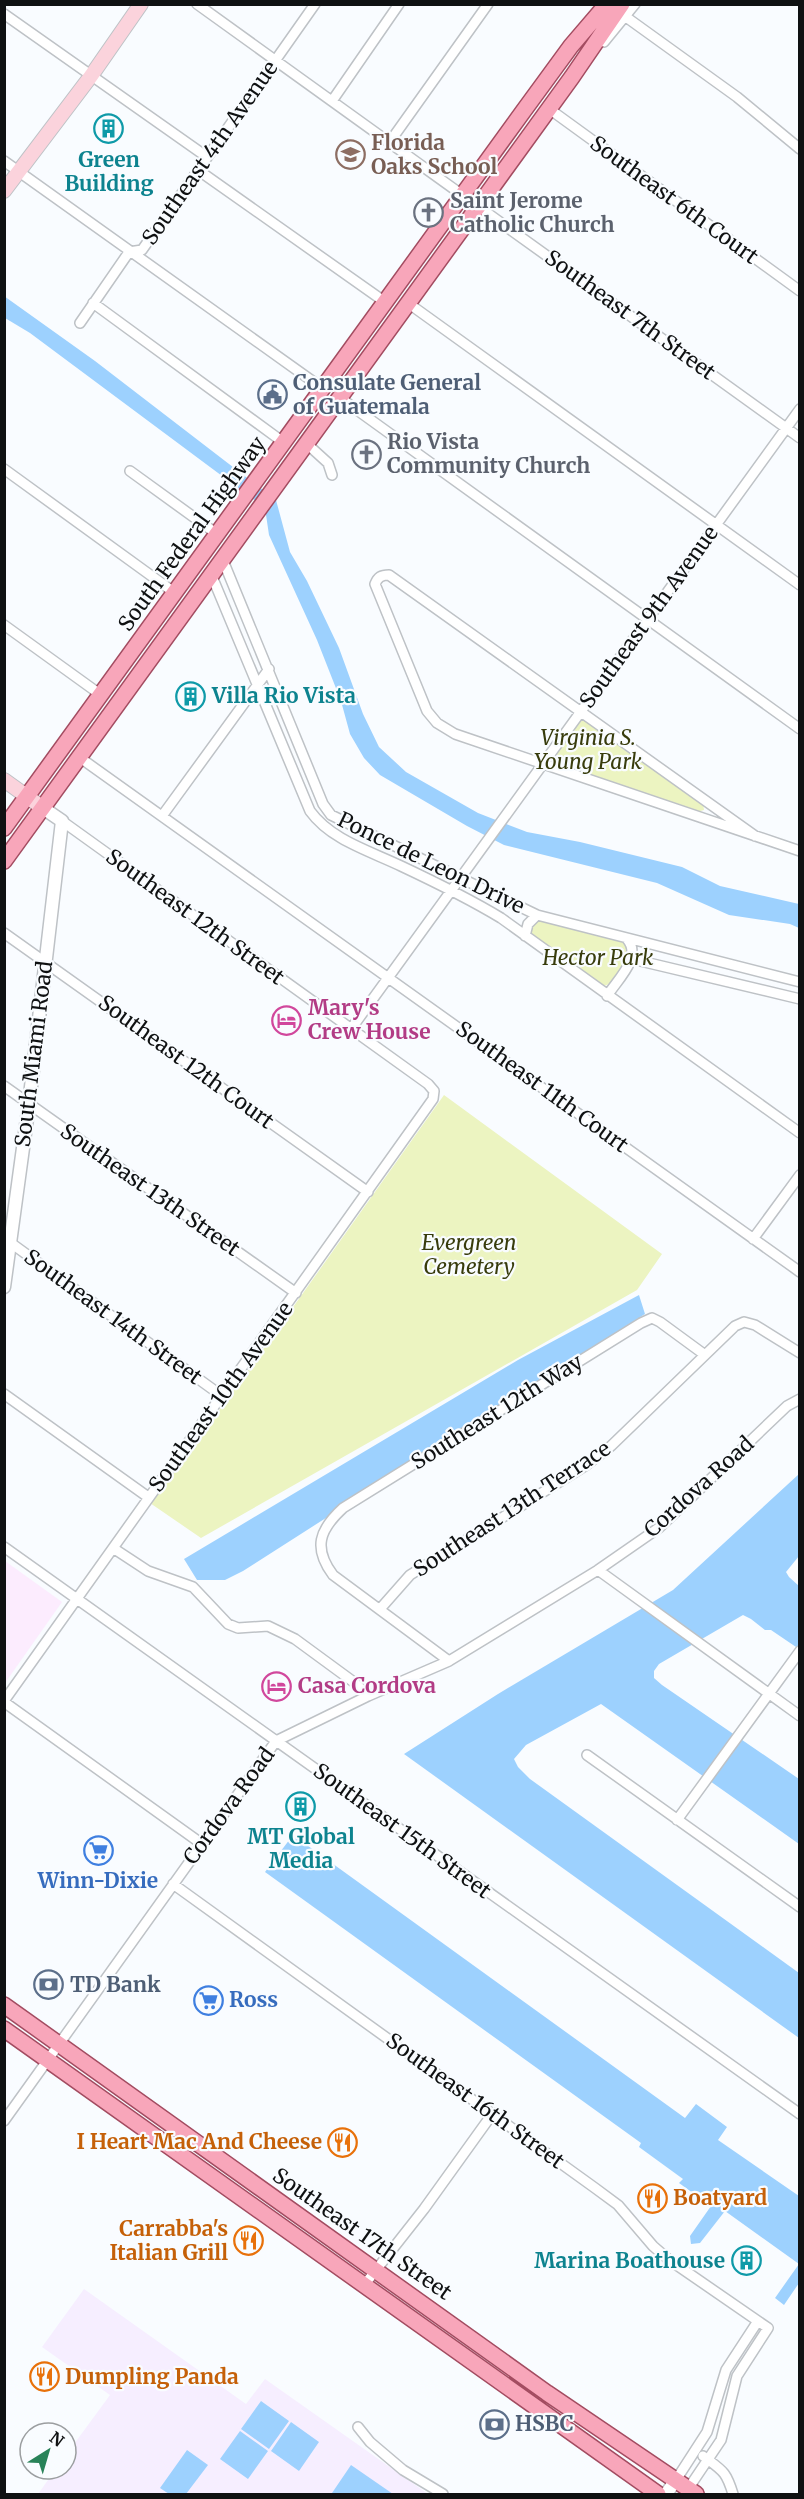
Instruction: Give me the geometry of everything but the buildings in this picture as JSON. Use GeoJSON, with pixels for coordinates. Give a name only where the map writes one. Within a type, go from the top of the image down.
{"type":"FeatureCollection","features":[{"type":"Feature","properties":{"kind":"main road"},"geometry":{"type":"LineString","coordinates":[[4,191],[91,76],[141,4]]}},
{"type":"Feature","properties":{"kind":"main road","name":"South Federal Highway"},"geometry":{"type":"LineString","coordinates":[[4,828],[571,46],[607,4]]}},
{"type":"Feature","properties":{"kind":"main road"},"geometry":{"type":"LineString","coordinates":[[320,423],[548,108],[624,11]]}},
{"type":"Feature","properties":{"kind":"main road"},"geometry":{"type":"LineString","coordinates":[[339,365],[336,390],[339,397]]}},
{"type":"Feature","properties":{"kind":"main road"},"geometry":{"type":"LineString","coordinates":[[320,423],[324,407],[322,388]]}},
{"type":"Feature","properties":{"kind":"main road","name":"South Federal Highway"},"geometry":{"type":"LineString","coordinates":[[4,861],[320,423]]}},
{"type":"Feature","properties":{"kind":"main road"},"geometry":{"type":"LineString","coordinates":[[211,574],[210,558],[217,534]]}},
{"type":"Feature","properties":{"kind":"main road"},"geometry":{"type":"LineString","coordinates":[[175,593],[177,603],[175,624]]}},
{"type":"Feature","properties":{"kind":"main road"},"geometry":{"type":"LineString","coordinates":[[4,780],[43,808]]}},
{"type":"Feature","properties":{"kind":"main road","name":"Southeast 17th Street"},"geometry":{"type":"LineString","coordinates":[[4,2005],[686,2490]]}},
{"type":"Feature","properties":{"kind":"main road","name":"Southeast 17th Street"},"geometry":{"type":"LineString","coordinates":[[4,2029],[658,2494]]}},
{"type":"Feature","properties":{"kind":"main road"},"geometry":{"type":"LineString","coordinates":[[160,2139],[195,2141]]}},
{"type":"Feature","properties":{"kind":"main road"},"geometry":{"type":"LineString","coordinates":[[180,2153],[192,2148],[217,2156]]}},
{"type":"Feature","properties":{"kind":"main road"},"geometry":{"type":"LineString","coordinates":[[516,2392],[548,2406],[562,2408],[566,2406]]}},
{"type":"Feature","properties":{"kind":"street","name":"Southeast 7th Street"},"geometry":{"type":"LineString","coordinates":[[197,4],[800,438]]}},
{"type":"Feature","properties":{"kind":"street","name":"Southeast 4th Avenue"},"geometry":{"type":"LineString","coordinates":[[80,323],[129,252],[142,250],[315,4]]}},
{"type":"Feature","properties":{"kind":"street"},"geometry":{"type":"LineString","coordinates":[[332,101],[399,4]]}},
{"type":"Feature","properties":{"kind":"street"},"geometry":{"type":"LineString","coordinates":[[389,143],[488,4]]}},
{"type":"Feature","properties":{"kind":"street"},"geometry":{"type":"LineString","coordinates":[[571,46],[596,4]]}},
{"type":"Feature","properties":{"kind":"street"},"geometry":{"type":"LineString","coordinates":[[635,4],[624,11],[737,97],[800,149]]}},
{"type":"Feature","properties":{"kind":"street"},"geometry":{"type":"LineString","coordinates":[[4,14],[207,157]]}},
{"type":"Feature","properties":{"kind":"street","name":"Southeast 6th Court"},"geometry":{"type":"LineString","coordinates":[[548,108],[800,291]]}},
{"type":"Feature","properties":{"kind":"street"},"geometry":{"type":"LineString","coordinates":[[4,161],[322,388]]}},
{"type":"Feature","properties":{"kind":"street"},"geometry":{"type":"LineString","coordinates":[[198,170],[385,302]]}},
{"type":"Feature","properties":{"kind":"street"},"geometry":{"type":"LineString","coordinates":[[93,303],[283,442]]}},
{"type":"Feature","properties":{"kind":"street"},"geometry":{"type":"LineString","coordinates":[[408,303],[800,585]]}},
{"type":"Feature","properties":{"kind":"street"},"geometry":{"type":"LineString","coordinates":[[339,397],[800,729]]}},
{"type":"Feature","properties":{"kind":"street","name":"Southeast 9th Avenue"},"geometry":{"type":"LineString","coordinates":[[351,1029],[800,409]]}},
{"type":"Feature","properties":{"kind":"street"},"geometry":{"type":"LineString","coordinates":[[306,443],[328,463],[332,475]]}},
{"type":"Feature","properties":{"kind":"street"},"geometry":{"type":"LineString","coordinates":[[4,470],[175,593]]}},
{"type":"Feature","properties":{"kind":"street"},"geometry":{"type":"LineString","coordinates":[[130,471],[217,534]]}},
{"type":"Feature","properties":{"kind":"street","name":"Ponce de Leon Drive"},"geometry":{"type":"LineString","coordinates":[[222,558],[249,618],[323,804],[331,815],[537,915],[800,982]]}},
{"type":"Feature","properties":{"kind":"street","name":"Ponce de Leon Drive"},"geometry":{"type":"LineString","coordinates":[[211,574],[310,811],[319,823],[341,838],[426,878],[501,918],[800,1133]]}},
{"type":"Feature","properties":{"kind":"street"},"geometry":{"type":"LineString","coordinates":[[755,836],[389,575],[382,575],[377,579],[375,584],[427,711],[437,723],[455,734],[544,762],[755,836],[800,851]]}},
{"type":"Feature","properties":{"kind":"street"},"geometry":{"type":"LineString","coordinates":[[232,624],[249,618]]}},
{"type":"Feature","properties":{"kind":"street"},"geometry":{"type":"LineString","coordinates":[[4,624],[101,695]]}},
{"type":"Feature","properties":{"kind":"street"},"geometry":{"type":"LineString","coordinates":[[162,816],[269,669]]}},
{"type":"Feature","properties":{"kind":"street","name":"Southeast 11th Court"},"geometry":{"type":"LineString","coordinates":[[79,757],[800,1272]]}},
{"type":"Feature","properties":{"kind":"street"},"geometry":{"type":"LineString","coordinates":[[698,816],[708,803]]}},
{"type":"Feature","properties":{"kind":"street","name":"Southeast 12th Street"},"geometry":{"type":"LineString","coordinates":[[43,808],[428,1084],[434,1091]]}},
{"type":"Feature","properties":{"kind":"street","name":"South Miami Road"},"geometry":{"type":"LineString","coordinates":[[4,1287],[7,1240],[29,1104],[62,821]]}},
{"type":"Feature","properties":{"kind":"street"},"geometry":{"type":"LineString","coordinates":[[426,878],[432,873],[433,866]]}},
{"type":"Feature","properties":{"kind":"street"},"geometry":{"type":"LineString","coordinates":[[525,936],[528,924],[537,915]]}},
{"type":"Feature","properties":{"kind":"street","name":"Southeast 12th Court"},"geometry":{"type":"LineString","coordinates":[[4,933],[368,1192]]}},
{"type":"Feature","properties":{"kind":"street"},"geometry":{"type":"LineString","coordinates":[[607,996],[632,958],[633,949],[627,939]]}},
{"type":"Feature","properties":{"kind":"street"},"geometry":{"type":"LineString","coordinates":[[645,961],[643,951],[647,944]]}},
{"type":"Feature","properties":{"kind":"street"},"geometry":{"type":"LineString","coordinates":[[632,958],[800,999]]}},
{"type":"Feature","properties":{"kind":"street","name":"Southeast 13th Street"},"geometry":{"type":"LineString","coordinates":[[4,1086],[296,1293]]}},
{"type":"Feature","properties":{"kind":"street","name":"Southeast 10th Avenue"},"geometry":{"type":"LineString","coordinates":[[4,1702],[148,1497],[368,1192],[433,1099],[434,1091]]}},
{"type":"Feature","properties":{"kind":"street"},"geometry":{"type":"LineString","coordinates":[[753,1239],[800,1174]]}},
{"type":"Feature","properties":{"kind":"street","name":"Southeast 14th Street"},"geometry":{"type":"LineString","coordinates":[[7,1240],[222,1396]]}},
{"type":"Feature","properties":{"kind":"street","name":"Southeast 12th Way"},"geometry":{"type":"LineString","coordinates":[[380,1609],[333,1575],[325,1564],[320,1540],[332,1518],[343,1508],[652,1318],[705,1354]]}},
{"type":"Feature","properties":{"kind":"street","name":"Southeast 13th Terrace"},"geometry":{"type":"LineString","coordinates":[[380,1609],[410,1575],[585,1466],[611,1446],[735,1326],[744,1322],[755,1325],[800,1353]]}},
{"type":"Feature","properties":{"kind":"street"},"geometry":{"type":"LineString","coordinates":[[4,1394],[148,1497]]}},
{"type":"Feature","properties":{"kind":"street","name":"Cordova Road"},"geometry":{"type":"LineString","coordinates":[[4,2121],[276,1741],[368,1696],[449,1661],[598,1570],[660,1527],[787,1406],[800,1399]]}},
{"type":"Feature","properties":{"kind":"street","name":"Southeast 15th Street"},"geometry":{"type":"LineString","coordinates":[[4,1547],[800,2114]]}},
{"type":"Feature","properties":{"kind":"street"},"geometry":{"type":"LineString","coordinates":[[113,1548],[148,1571],[193,1587],[228,1624],[238,1628],[268,1626],[294,1639],[356,1683],[368,1696]]}},
{"type":"Feature","properties":{"kind":"street"},"geometry":{"type":"LineString","coordinates":[[598,1570],[800,1716]]}},
{"type":"Feature","properties":{"kind":"street"},"geometry":{"type":"LineString","coordinates":[[380,1609],[449,1661]]}},
{"type":"Feature","properties":{"kind":"street"},"geometry":{"type":"LineString","coordinates":[[677,1820],[798,1653]]}},
{"type":"Feature","properties":{"kind":"street"},"geometry":{"type":"LineString","coordinates":[[4,1702],[202,1844]]}},
{"type":"Feature","properties":{"kind":"street"},"geometry":{"type":"LineString","coordinates":[[587,1755],[800,1907]]}},
{"type":"Feature","properties":{"kind":"street","name":"Southeast 16th Street"},"geometry":{"type":"LineString","coordinates":[[173,1884],[618,2205],[668,2259],[768,2328],[737,2376],[721,2440],[708,2460]]}},
{"type":"Feature","properties":{"kind":"street"},"geometry":{"type":"LineString","coordinates":[[365,2284],[493,2113]]}},
{"type":"Feature","properties":{"kind":"street"},"geometry":{"type":"LineString","coordinates":[[686,2490],[696,2451],[707,2432],[726,2370],[758,2321]]}},
{"type":"Feature","properties":{"kind":"street"},"geometry":{"type":"LineString","coordinates":[[358,2427],[370,2442],[403,2470],[443,2494]]}},
{"type":"Feature","properties":{"kind":"street"},"geometry":{"type":"LineString","coordinates":[[696,2451],[726,2473],[734,2494]]}},
{"type":"Feature","properties":{"kind":"street"},"geometry":{"type":"LineString","coordinates":[[666,2494],[686,2490],[708,2460]]}},
{"type":"Feature","properties":{"kind":"shaded area"},"geometry":{"type":"Polygon","coordinates":[[[5,1561],[62,1602],[5,1683],[5,1561]]]}},
{"type":"Feature","properties":{"kind":"shaded area"},"geometry":{"type":"Polygon","coordinates":[[[84,2289],[246,2404],[265,2379],[428,2494],[38,2494],[47,2481],[78,2481],[78,2439],[110,2395],[42,2347],[84,2289]]]}},
{"type":"Feature","properties":{"kind":"green space","name":"Virginia S. Young Park"},"geometry":{"type":"Polygon","coordinates":[[[579,721],[586,721],[703,803],[704,810],[697,812],[561,765],[557,754],[579,721]]]}},
{"type":"Feature","properties":{"kind":"green space","name":"Hector Park"},"geometry":{"type":"Polygon","coordinates":[[[542,921],[625,942],[629,945],[624,964],[613,980],[602,987],[530,935],[530,927],[534,922],[542,921]]]}},
{"type":"Feature","properties":{"kind":"green space","name":"Evergreen Cemetery"},"geometry":{"type":"Polygon","coordinates":[[[444,1095],[662,1254],[637,1290],[201,1538],[150,1503],[229,1397],[444,1095]]]}},
{"type":"Feature","properties":{"kind":"water"},"geometry":{"type":"Polygon","coordinates":[[[4,296],[95,361],[276,500],[290,552],[307,581],[339,648],[363,714],[379,747],[406,772],[478,813],[527,832],[580,842],[682,867],[720,886],[799,904],[799,928],[790,924],[729,915],[657,883],[504,845],[380,775],[364,758],[350,734],[341,701],[317,640],[269,535],[265,508],[30,333],[5,318],[4,296]]]}},
{"type":"Feature","properties":{"kind":"water"},"geometry":{"type":"Polygon","coordinates":[[[639,1295],[645,1314],[243,1571],[225,1580],[197,1580],[184,1559],[518,1360],[639,1295]]]}},
{"type":"Feature","properties":{"kind":"water"},"geometry":{"type":"Polygon","coordinates":[[[799,1474],[799,1556],[786,1572],[799,1586],[799,1649],[743,1615],[659,1664],[654,1671],[654,1678],[799,1779],[799,1844],[601,1704],[526,1745],[514,1759],[518,1767],[530,1779],[799,1973],[799,2038],[404,1754],[498,1694],[673,1590],[799,1474]]]}},
{"type":"Feature","properties":{"kind":"water"},"geometry":{"type":"Polygon","coordinates":[[[293,1835],[685,2118],[696,2104],[727,2127],[718,2140],[799,2196],[799,2264],[725,2211],[700,2243],[691,2244],[690,2236],[711,2206],[679,2183],[683,2179],[639,2147],[641,2143],[265,1872],[293,1835]]]}},
{"type":"Feature","properties":{"kind":"water"},"geometry":{"type":"Polygon","coordinates":[[[799,2264],[799,2283],[784,2305],[775,2298],[799,2264]]]}},
{"type":"Feature","properties":{"kind":"water"},"geometry":{"type":"Polygon","coordinates":[[[261,2401],[289,2421],[269,2449],[241,2429],[261,2401]]]}},
{"type":"Feature","properties":{"kind":"water"},"geometry":{"type":"Polygon","coordinates":[[[291,2422],[319,2442],[299,2471],[271,2451],[291,2422]]]}},
{"type":"Feature","properties":{"kind":"water"},"geometry":{"type":"Polygon","coordinates":[[[240,2431],[268,2451],[248,2479],[220,2459],[240,2431]]]}},
{"type":"Feature","properties":{"kind":"water"},"geometry":{"type":"Polygon","coordinates":[[[187,2450],[208,2465],[186,2494],[169,2494],[160,2488],[187,2450]]]}},
{"type":"Feature","properties":{"kind":"water"},"geometry":{"type":"Polygon","coordinates":[[[351,2465],[393,2494],[332,2493],[351,2465]]]}},
{"type":"Feature","properties":{"kind":"place","name":"Green Building"},"geometry":{"type":"Point","coordinates":[109,129]}},
{"type":"Feature","properties":{"kind":"place","name":"Florida Oaks School"},"geometry":{"type":"Point","coordinates":[350,155]}},
{"type":"Feature","properties":{"kind":"place","name":"Saint Jerome Catholic Church"},"geometry":{"type":"Point","coordinates":[429,213]}},
{"type":"Feature","properties":{"kind":"place","name":"Consulate General of Guatemala"},"geometry":{"type":"Point","coordinates":[272,395]}},
{"type":"Feature","properties":{"kind":"place","name":"Rio Vista Community Church"},"geometry":{"type":"Point","coordinates":[366,454]}},
{"type":"Feature","properties":{"kind":"place","name":"Villa Rio Vista"},"geometry":{"type":"Point","coordinates":[191,696]}},
{"type":"Feature","properties":{"kind":"place","name":"Mary's Crew House"},"geometry":{"type":"Point","coordinates":[287,1020]}},
{"type":"Feature","properties":{"kind":"place","name":"Casa Cordova"},"geometry":{"type":"Point","coordinates":[277,1686]}},
{"type":"Feature","properties":{"kind":"place","name":"MT Global Media"},"geometry":{"type":"Point","coordinates":[301,1806]}},
{"type":"Feature","properties":{"kind":"place","name":"Winn-Dixie"},"geometry":{"type":"Point","coordinates":[98,1850]}},
{"type":"Feature","properties":{"kind":"place","name":"TD Bank"},"geometry":{"type":"Point","coordinates":[49,1985]}},
{"type":"Feature","properties":{"kind":"place","name":"Ross"},"geometry":{"type":"Point","coordinates":[208,2000]}},
{"type":"Feature","properties":{"kind":"place","name":"I Heart Mac And Cheese"},"geometry":{"type":"Point","coordinates":[343,2142]}},
{"type":"Feature","properties":{"kind":"place","name":"Boatyard"},"geometry":{"type":"Point","coordinates":[652,2198]}},
{"type":"Feature","properties":{"kind":"place","name":"Carrabba's Italian Grill"},"geometry":{"type":"Point","coordinates":[249,2241]}},
{"type":"Feature","properties":{"kind":"place","name":"Marina Boathouse"},"geometry":{"type":"Point","coordinates":[746,2261]}},
{"type":"Feature","properties":{"kind":"place","name":"Dumpling Panda"},"geometry":{"type":"Point","coordinates":[44,2377]}},
{"type":"Feature","properties":{"kind":"place","name":"HSBC"},"geometry":{"type":"Point","coordinates":[494,2424]}}]}
